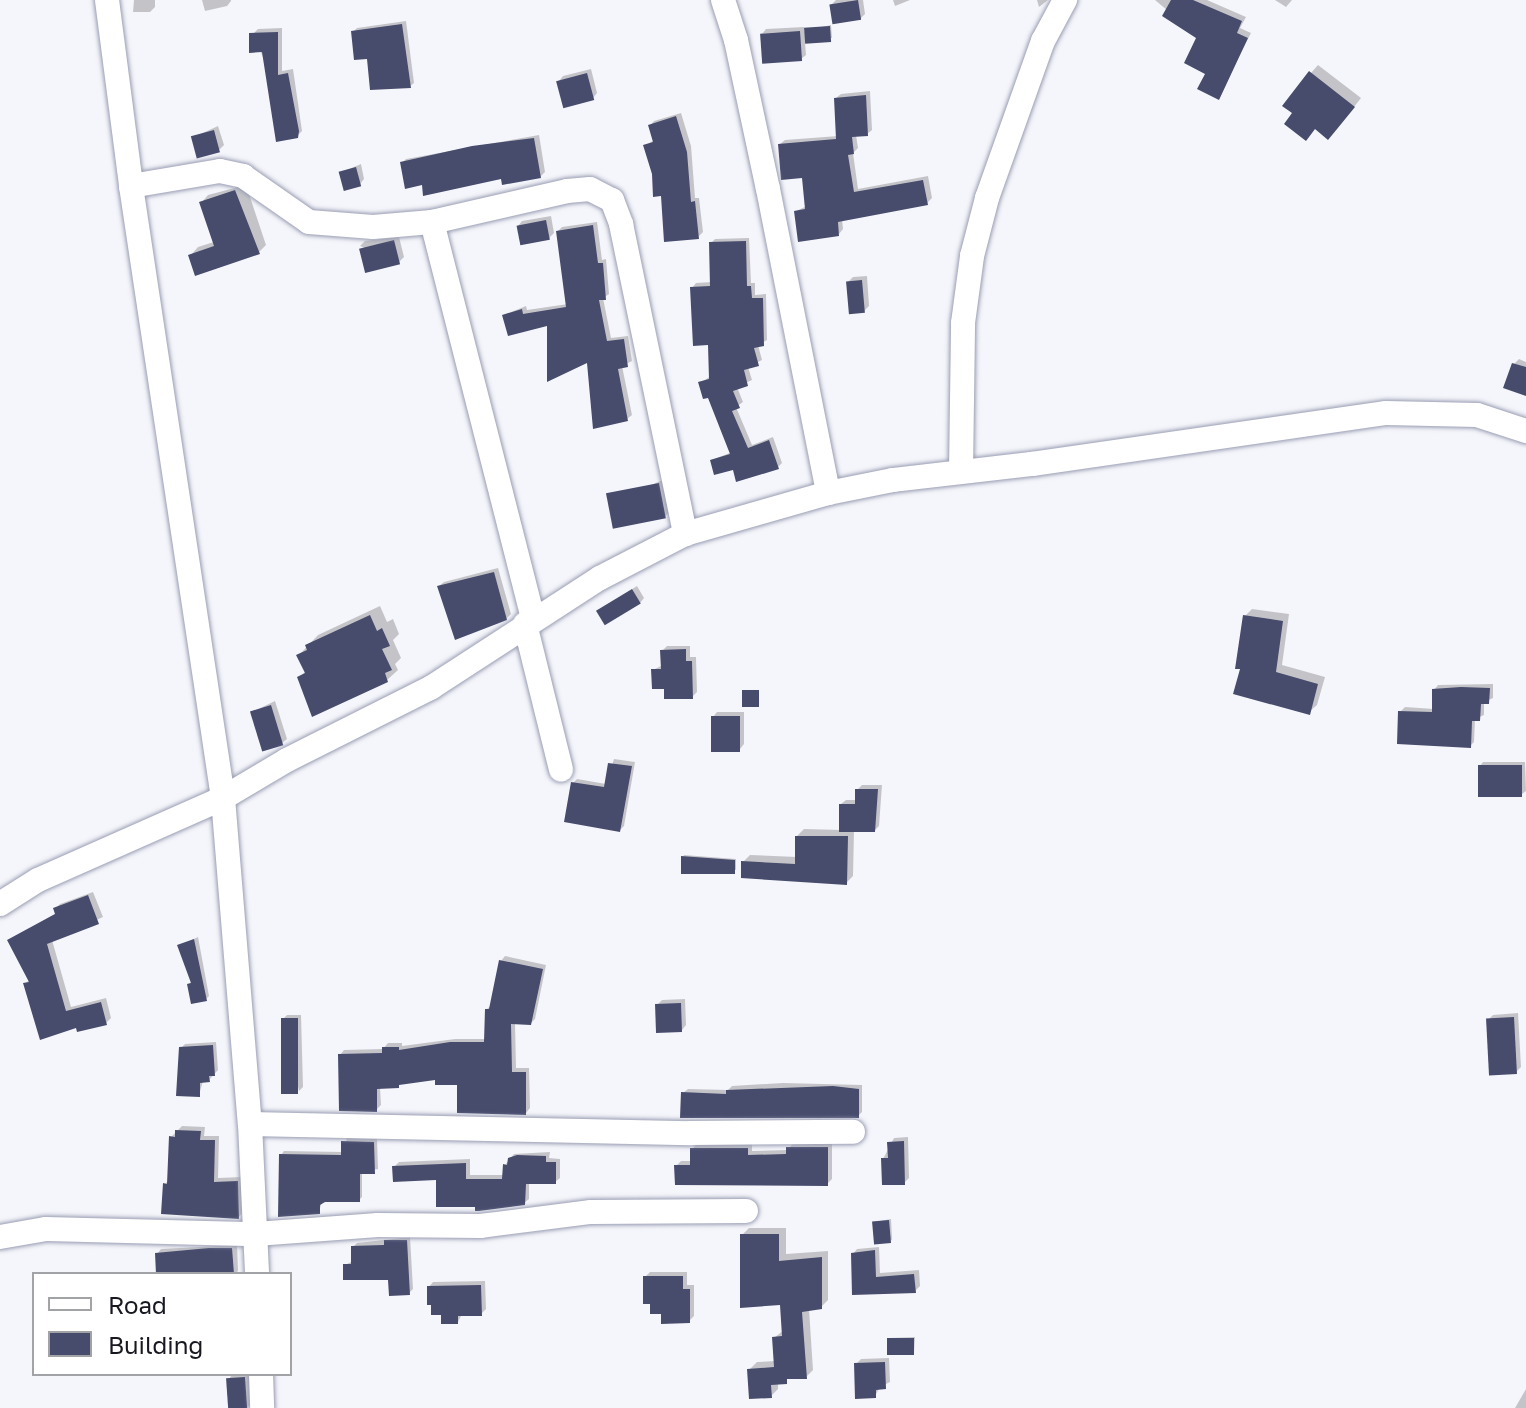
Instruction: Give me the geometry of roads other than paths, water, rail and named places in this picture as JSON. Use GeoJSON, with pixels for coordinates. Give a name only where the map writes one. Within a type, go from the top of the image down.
{"type":"FeatureCollection","features":[{"type":"Feature","properties":{"kind":"street"},"geometry":{"type":"LineString","coordinates":[[107,0],[131,186],[223,798],[250,1124],[257,1272]]}},
{"type":"Feature","properties":{"kind":"street"},"geometry":{"type":"LineString","coordinates":[[723,0],[736,40],[768,189],[828,493]]}},
{"type":"Feature","properties":{"kind":"street"},"geometry":{"type":"LineString","coordinates":[[961,472],[963,323],[972,256],[987,198],[1043,41],[1065,0]]}},
{"type":"Feature","properties":{"kind":"street"},"geometry":{"type":"LineString","coordinates":[[131,186],[220,171],[243,176],[309,222],[373,227],[432,222],[567,191],[590,189],[612,200],[621,224],[685,534]]}},
{"type":"Feature","properties":{"kind":"street"},"geometry":{"type":"LineString","coordinates":[[432,222],[529,622],[561,770]]}},
{"type":"Feature","properties":{"kind":"street"},"geometry":{"type":"LineString","coordinates":[[0,904],[38,880],[223,798],[287,760],[432,687],[600,578],[685,534],[828,493],[893,480],[1386,413],[1477,415],[1526,431]]}},
{"type":"Feature","properties":{"kind":"street"},"geometry":{"type":"LineString","coordinates":[[250,1124],[690,1133],[853,1132]]}},
{"type":"Feature","properties":{"kind":"street"},"geometry":{"type":"LineString","coordinates":[[0,1237],[46,1229],[256,1234],[378,1225],[480,1226],[591,1212],[746,1211]]}},
{"type":"Feature","properties":{"kind":"street"},"geometry":{"type":"LineString","coordinates":[[261,1376],[262,1408]]}}]}
